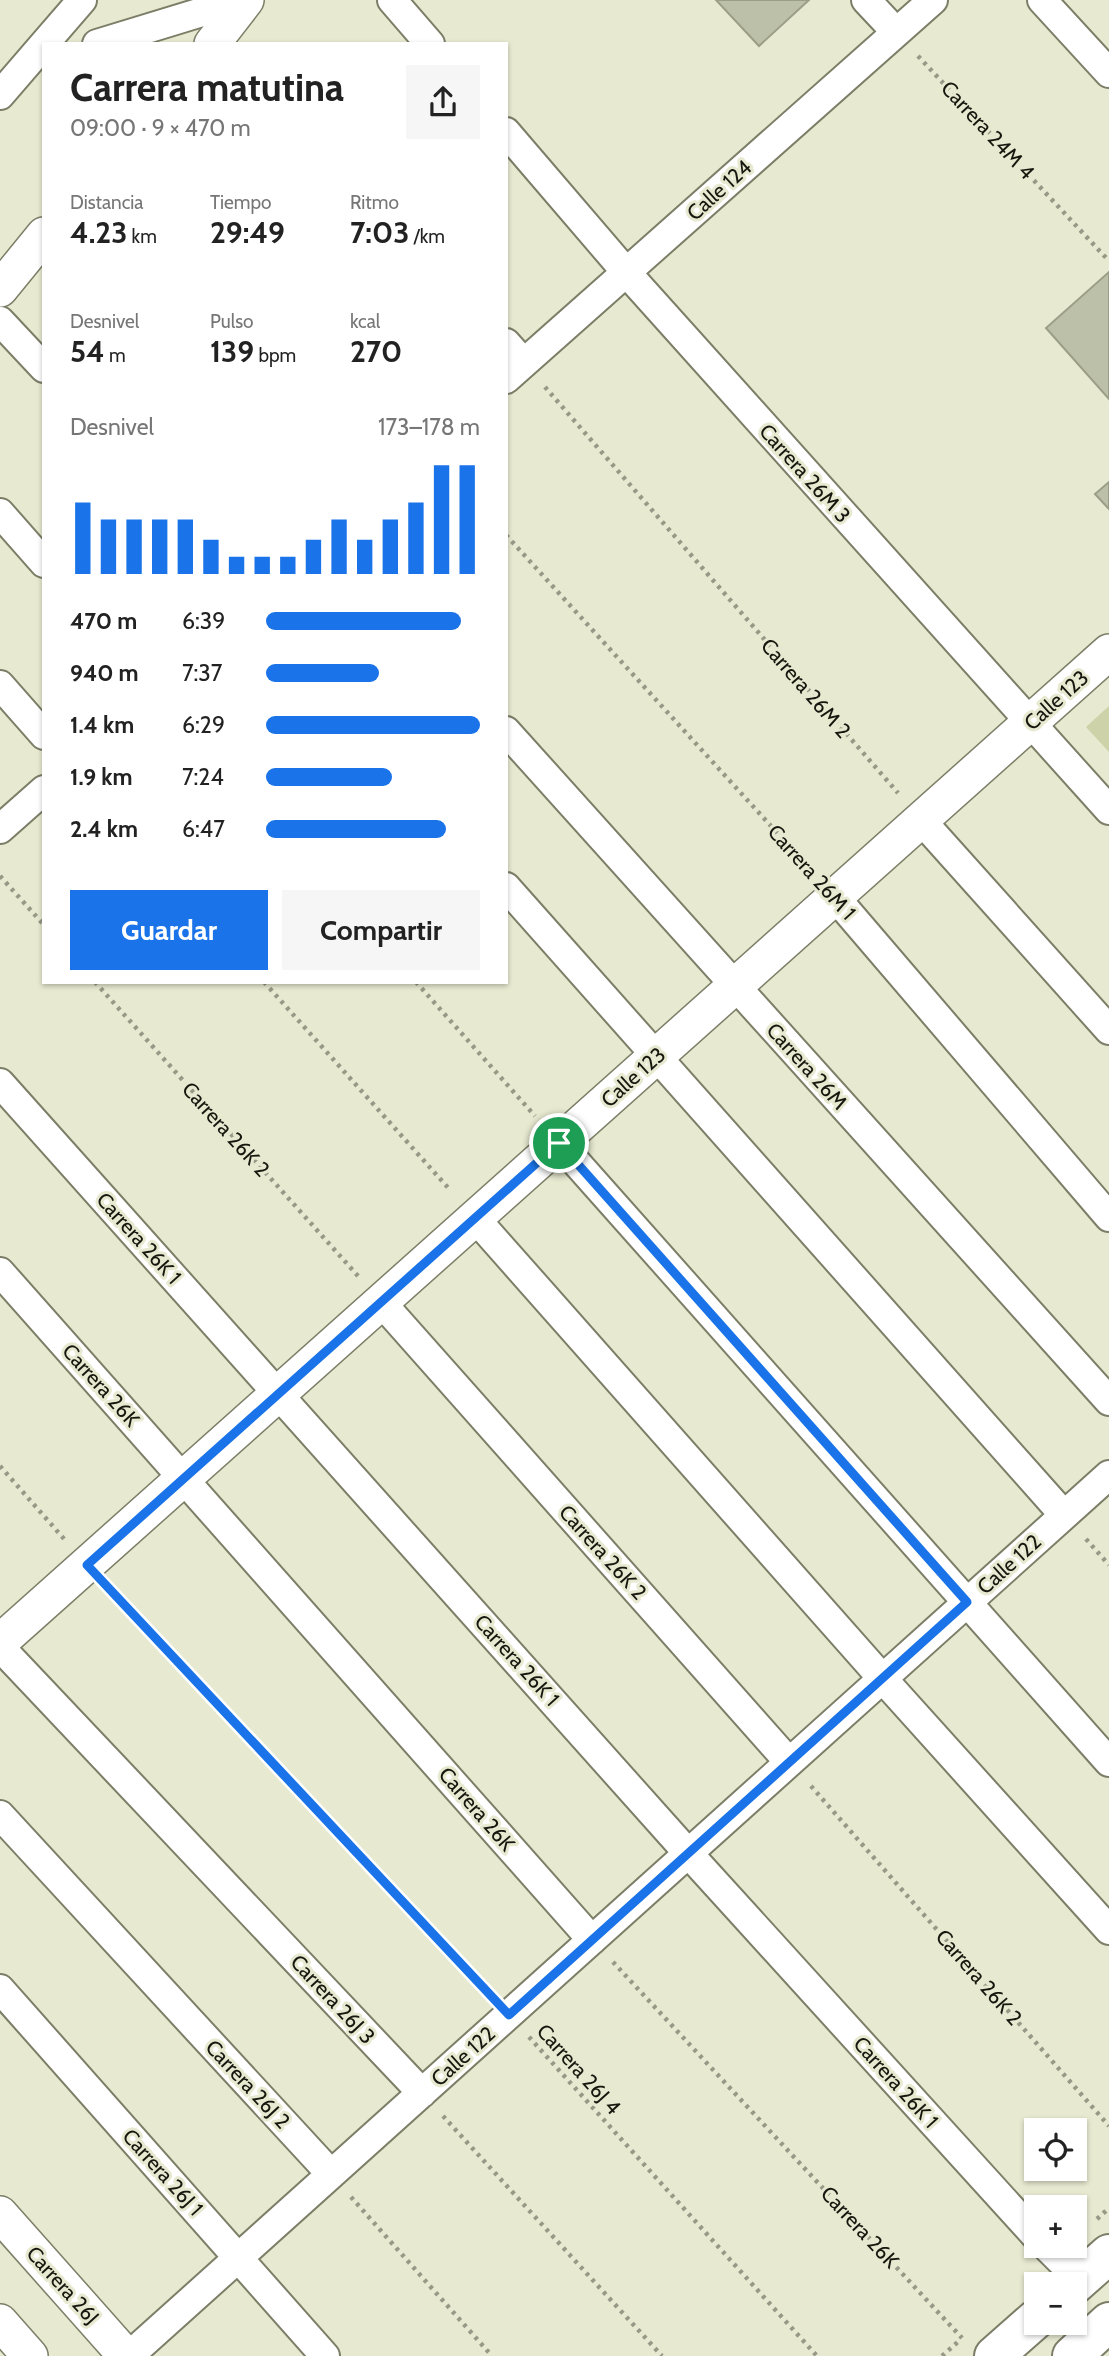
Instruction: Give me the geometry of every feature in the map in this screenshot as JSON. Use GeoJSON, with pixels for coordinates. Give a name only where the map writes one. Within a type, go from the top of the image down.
{"type":"FeatureCollection","features":[{"type":"Feature","properties":{"kind":"main road"},"geometry":{"type":"LineString","coordinates":[[1087,2274],[1109,2254]]}},
{"type":"Feature","properties":{"kind":"main road"},"geometry":{"type":"LineString","coordinates":[[1072,2356],[1109,2322]]}},
{"type":"Feature","properties":{"kind":"main road"},"geometry":{"type":"LineString","coordinates":[[979,2347],[1024,2325]]}},
{"type":"Feature","properties":{"kind":"street"},"geometry":{"type":"LineString","coordinates":[[46,42],[82,0]]}},
{"type":"Feature","properties":{"kind":"street"},"geometry":{"type":"LineString","coordinates":[[104,42],[241,0]]}},
{"type":"Feature","properties":{"kind":"street"},"geometry":{"type":"LineString","coordinates":[[223,40],[246,0]]}},
{"type":"Feature","properties":{"kind":"street"},"geometry":{"type":"LineString","coordinates":[[392,0],[428,42]]}},
{"type":"Feature","properties":{"kind":"street"},"geometry":{"type":"LineString","coordinates":[[866,0],[896,32]]}},
{"type":"Feature","properties":{"kind":"street","name":"Calle 124"},"geometry":{"type":"LineString","coordinates":[[512,362],[626,272],[933,0]]}},
{"type":"Feature","properties":{"kind":"street"},"geometry":{"type":"LineString","coordinates":[[1042,0],[1109,73]]}},
{"type":"Feature","properties":{"kind":"street"},"geometry":{"type":"LineString","coordinates":[[0,95],[34,63]]}},
{"type":"Feature","properties":{"kind":"street","name":"Carrera 26M 3"},"geometry":{"type":"LineString","coordinates":[[508,134],[626,272],[1109,810]]}},
{"type":"Feature","properties":{"kind":"street"},"geometry":{"type":"LineString","coordinates":[[0,289],[42,237]]}},
{"type":"Feature","properties":{"kind":"street"},"geometry":{"type":"LineString","coordinates":[[0,321],[42,366]]}},
{"type":"Feature","properties":{"kind":"street"},"geometry":{"type":"LineString","coordinates":[[0,513],[42,561]]}},
{"type":"Feature","properties":{"kind":"street","name":"Calle 123"},"geometry":{"type":"LineString","coordinates":[[0,1644],[1109,652]]}},
{"type":"Feature","properties":{"kind":"street"},"geometry":{"type":"LineString","coordinates":[[0,685],[42,732]]}},
{"type":"Feature","properties":{"kind":"street","name":"Carrera 26M"},"geometry":{"type":"LineString","coordinates":[[508,733],[1109,1401]]}},
{"type":"Feature","properties":{"kind":"street"},"geometry":{"type":"LineString","coordinates":[[0,829],[42,792]]}},
{"type":"Feature","properties":{"kind":"street"},"geometry":{"type":"LineString","coordinates":[[921,820],[1109,1030]]}},
{"type":"Feature","properties":{"kind":"street"},"geometry":{"type":"LineString","coordinates":[[508,889],[1064,1515]]}},
{"type":"Feature","properties":{"kind":"street","name":"Carrera 26M 1"},"geometry":{"type":"LineString","coordinates":[[835,897],[1109,1217]]}},
{"type":"Feature","properties":{"kind":"street","name":"Carrera 26K 1"},"geometry":{"type":"LineString","coordinates":[[0,1083],[688,1853],[1024,2223]]}},
{"type":"Feature","properties":{"kind":"street"},"geometry":{"type":"LineString","coordinates":[[559,1143],[1109,1762]]}},
{"type":"Feature","properties":{"kind":"street"},"geometry":{"type":"LineString","coordinates":[[475,1218],[1109,1930]]}},
{"type":"Feature","properties":{"kind":"street","name":"Carrera 26K"},"geometry":{"type":"LineString","coordinates":[[0,1272],[592,1940]]}},
{"type":"Feature","properties":{"kind":"street","name":"Carrera 26K 2"},"geometry":{"type":"LineString","coordinates":[[381,1301],[789,1762]]}},
{"type":"Feature","properties":{"kind":"street","name":"Calle 122"},"geometry":{"type":"LineString","coordinates":[[128,2356],[1109,1475]]}},
{"type":"Feature","properties":{"kind":"street","name":"Carrera 26J 3"},"geometry":{"type":"LineString","coordinates":[[0,1644],[422,2093]]}},
{"type":"Feature","properties":{"kind":"street","name":"Carrera 26J 2"},"geometry":{"type":"LineString","coordinates":[[0,1815],[331,2175]]}},
{"type":"Feature","properties":{"kind":"street","name":"Carrera 26J 1"},"geometry":{"type":"LineString","coordinates":[[0,1989],[325,2356]]}},
{"type":"Feature","properties":{"kind":"street","name":"Carrera 26J"},"geometry":{"type":"LineString","coordinates":[[0,2214],[128,2356]]}},
{"type":"Feature","properties":{"kind":"street"},"geometry":{"type":"LineString","coordinates":[[1056,2258],[1068,2272]]}},
{"type":"Feature","properties":{"kind":"street"},"geometry":{"type":"LineString","coordinates":[[0,2322],[30,2356]]}},
{"type":"Feature","properties":{"kind":"path","name":"Carrera 24M 4"},"geometry":{"type":"LineString","coordinates":[[896,32],[1109,261]]}},
{"type":"Feature","properties":{"kind":"path","name":"Carrera 26M 2"},"geometry":{"type":"LineString","coordinates":[[512,362],[921,820]]}},
{"type":"Feature","properties":{"kind":"path","name":"Carrera 26M 1"},"geometry":{"type":"LineString","coordinates":[[508,537],[835,897]]}},
{"type":"Feature","properties":{"kind":"path"},"geometry":{"type":"LineString","coordinates":[[0,876],[42,923]]}},
{"type":"Feature","properties":{"kind":"path","name":"Carrera 26K 2"},"geometry":{"type":"LineString","coordinates":[[97,984],[381,1301]]}},
{"type":"Feature","properties":{"kind":"path"},"geometry":{"type":"LineString","coordinates":[[266,984],[475,1218]]}},
{"type":"Feature","properties":{"kind":"path"},"geometry":{"type":"LineString","coordinates":[[418,984],[559,1143]]}},
{"type":"Feature","properties":{"kind":"path","name":"Carrera 26J 4"},"geometry":{"type":"LineString","coordinates":[[0,1466],[87,1565],[509,2015],[817,2356]]}},
{"type":"Feature","properties":{"kind":"path","name":"Carrera 26K 2"},"geometry":{"type":"LineString","coordinates":[[789,1762],[1109,2126]]}},
{"type":"Feature","properties":{"kind":"path","name":"Carrera 26K"},"geometry":{"type":"LineString","coordinates":[[592,1940],[979,2347]]}},
{"type":"Feature","properties":{"kind":"path"},"geometry":{"type":"LineString","coordinates":[[422,2093],[662,2356]]}},
{"type":"Feature","properties":{"kind":"path"},"geometry":{"type":"LineString","coordinates":[[331,2175],[492,2356]]}},
{"type":"Feature","properties":{"kind":"green space"},"geometry":{"type":"Polygon","coordinates":[[[1109,706],[1109,752],[1086,727],[1109,706]]]}},
{"type":"Feature","properties":{"kind":"building"},"geometry":{"type":"Polygon","coordinates":[[[716,0],[809,0],[759,46],[716,0]]]}},
{"type":"Feature","properties":{"kind":"building"},"geometry":{"type":"Polygon","coordinates":[[[1109,272],[1109,399],[1046,328],[1109,272]]]}},
{"type":"Feature","properties":{"kind":"building"},"geometry":{"type":"Polygon","coordinates":[[[1109,482],[1109,509],[1095,494],[1109,482]]]}},
{"type":"Feature","properties":{"kind":"route"},"geometry":{"type":"LineString","coordinates":[[559,1143],[967,1602],[509,2015],[87,1565],[559,1143]]}}]}
